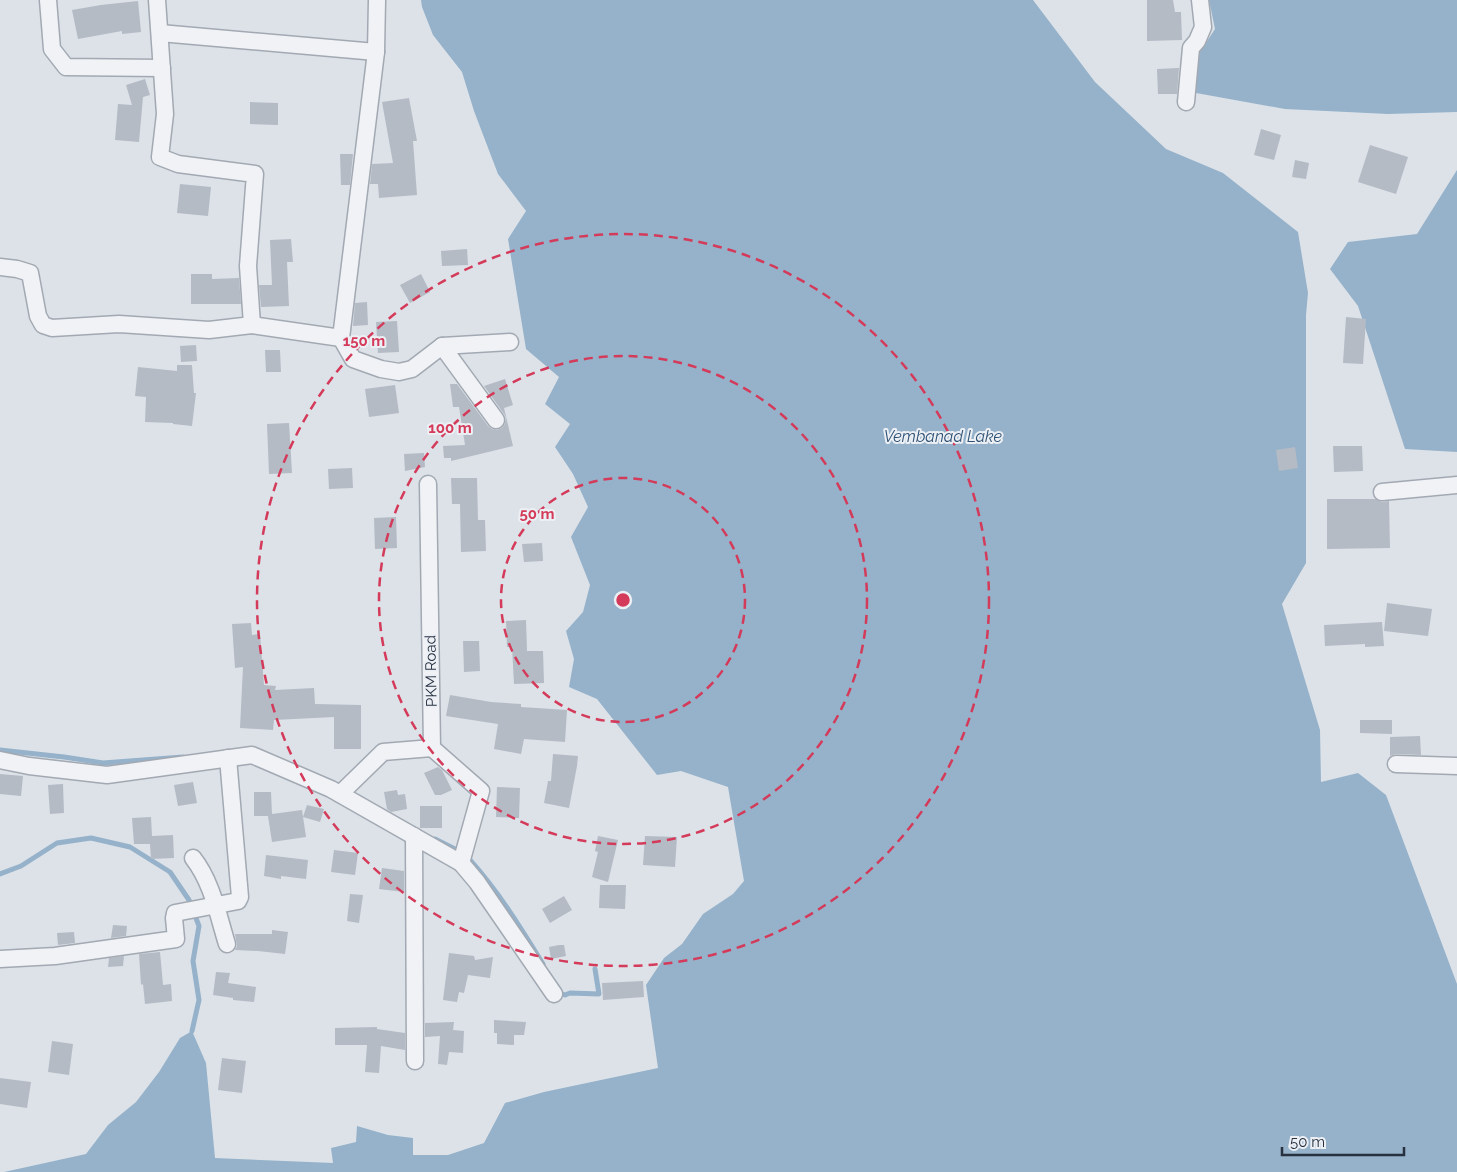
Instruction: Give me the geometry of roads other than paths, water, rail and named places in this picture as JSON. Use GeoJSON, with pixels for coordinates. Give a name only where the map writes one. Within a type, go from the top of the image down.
{"type":"FeatureCollection","features":[{"type":"Feature","properties":{"kind":"street"},"geometry":{"type":"LineString","coordinates":[[48,0],[52,50],[66,68],[162,68]]}},
{"type":"Feature","properties":{"kind":"street"},"geometry":{"type":"LineString","coordinates":[[157,0],[165,114],[160,157],[178,164],[255,174],[248,266],[252,326]]}},
{"type":"Feature","properties":{"kind":"street"},"geometry":{"type":"LineString","coordinates":[[377,0],[376,52],[341,338],[353,359],[381,369],[399,372],[412,369],[442,346],[510,342]]}},
{"type":"Feature","properties":{"kind":"street"},"geometry":{"type":"LineString","coordinates":[[1186,102],[1191,48],[1197,41],[1203,27],[1200,0]]}},
{"type":"Feature","properties":{"kind":"street"},"geometry":{"type":"LineString","coordinates":[[160,33],[376,52]]}},
{"type":"Feature","properties":{"kind":"street"},"geometry":{"type":"LineString","coordinates":[[0,268],[17,269],[30,273],[38,316],[43,325],[52,328],[119,324],[209,330],[252,326],[341,338]]}},
{"type":"Feature","properties":{"kind":"street"},"geometry":{"type":"LineString","coordinates":[[442,346],[496,420]]}},
{"type":"Feature","properties":{"kind":"street","name":"PKM Road"},"geometry":{"type":"LineString","coordinates":[[428,484],[432,748]]}},
{"type":"Feature","properties":{"kind":"street"},"geometry":{"type":"LineString","coordinates":[[1382,492],[1457,484]]}},
{"type":"Feature","properties":{"kind":"street"},"geometry":{"type":"LineString","coordinates":[[340,794],[383,752],[432,748],[481,791],[461,863]]}},
{"type":"Feature","properties":{"kind":"street"},"geometry":{"type":"LineString","coordinates":[[0,760],[29,766],[107,775],[228,758],[260,756],[340,794],[461,863],[477,882],[554,994]]}},
{"type":"Feature","properties":{"kind":"street"},"geometry":{"type":"LineString","coordinates":[[0,959],[56,956],[176,938],[174,913],[238,902],[240,897],[228,758]]}},
{"type":"Feature","properties":{"kind":"street"},"geometry":{"type":"LineString","coordinates":[[1396,764],[1457,766]]}},
{"type":"Feature","properties":{"kind":"street"},"geometry":{"type":"LineString","coordinates":[[414,836],[415,1061]]}},
{"type":"Feature","properties":{"kind":"street"},"geometry":{"type":"LineString","coordinates":[[193,858],[206,879],[227,944]]}},
{"type":"Feature","properties":{"kind":"water","name":"Vembanad Lake"},"geometry":{"type":"Polygon","coordinates":[[[421,0],[1033,0],[1095,82],[1166,149],[1223,173],[1298,232],[1308,293],[1306,315],[1306,563],[1282,604],[1320,730],[1321,782],[1358,773],[1386,795],[1457,984],[1457,1172],[4,1172],[86,1154],[108,1125],[136,1102],[159,1072],[180,1038],[192,1031],[206,1063],[215,1158],[333,1163],[331,1148],[356,1142],[357,1126],[388,1135],[413,1138],[413,1155],[448,1155],[484,1143],[505,1103],[544,1092],[658,1068],[646,985],[664,958],[682,944],[703,914],[733,894],[744,881],[728,787],[681,771],[657,775],[597,699],[569,687],[574,659],[566,631],[583,612],[590,585],[571,537],[588,507],[573,474],[555,447],[570,424],[545,404],[559,377],[526,349],[508,239],[526,211],[498,174],[474,111],[462,72],[433,35],[421,0]]]}},
{"type":"Feature","properties":{"kind":"water"},"geometry":{"type":"Polygon","coordinates":[[[1209,0],[1457,0],[1457,112],[1388,114],[1285,109],[1196,93],[1198,55],[1215,29],[1209,0]]]}},
{"type":"Feature","properties":{"kind":"water"},"geometry":{"type":"Polygon","coordinates":[[[1457,170],[1457,452],[1405,449],[1358,306],[1330,269],[1348,242],[1417,234],[1457,170]]]}},
{"type":"Feature","properties":{"kind":"waterway"},"geometry":{"type":"LineString","coordinates":[[0,750],[103,763],[183,757]]}},
{"type":"Feature","properties":{"kind":"waterway"},"geometry":{"type":"LineString","coordinates":[[0,874],[21,866],[57,843],[91,838],[130,847],[170,872],[189,900],[199,926],[193,961],[199,1000],[192,1031]]}},
{"type":"Feature","properties":{"kind":"waterway"},"geometry":{"type":"LineString","coordinates":[[435,839],[461,852]]}},
{"type":"Feature","properties":{"kind":"waterway"},"geometry":{"type":"LineString","coordinates":[[470,860],[500,897],[543,964]]}},
{"type":"Feature","properties":{"kind":"waterway"},"geometry":{"type":"LineString","coordinates":[[559,990],[560,993],[565,995],[570,993],[599,994],[595,969]]}}]}
